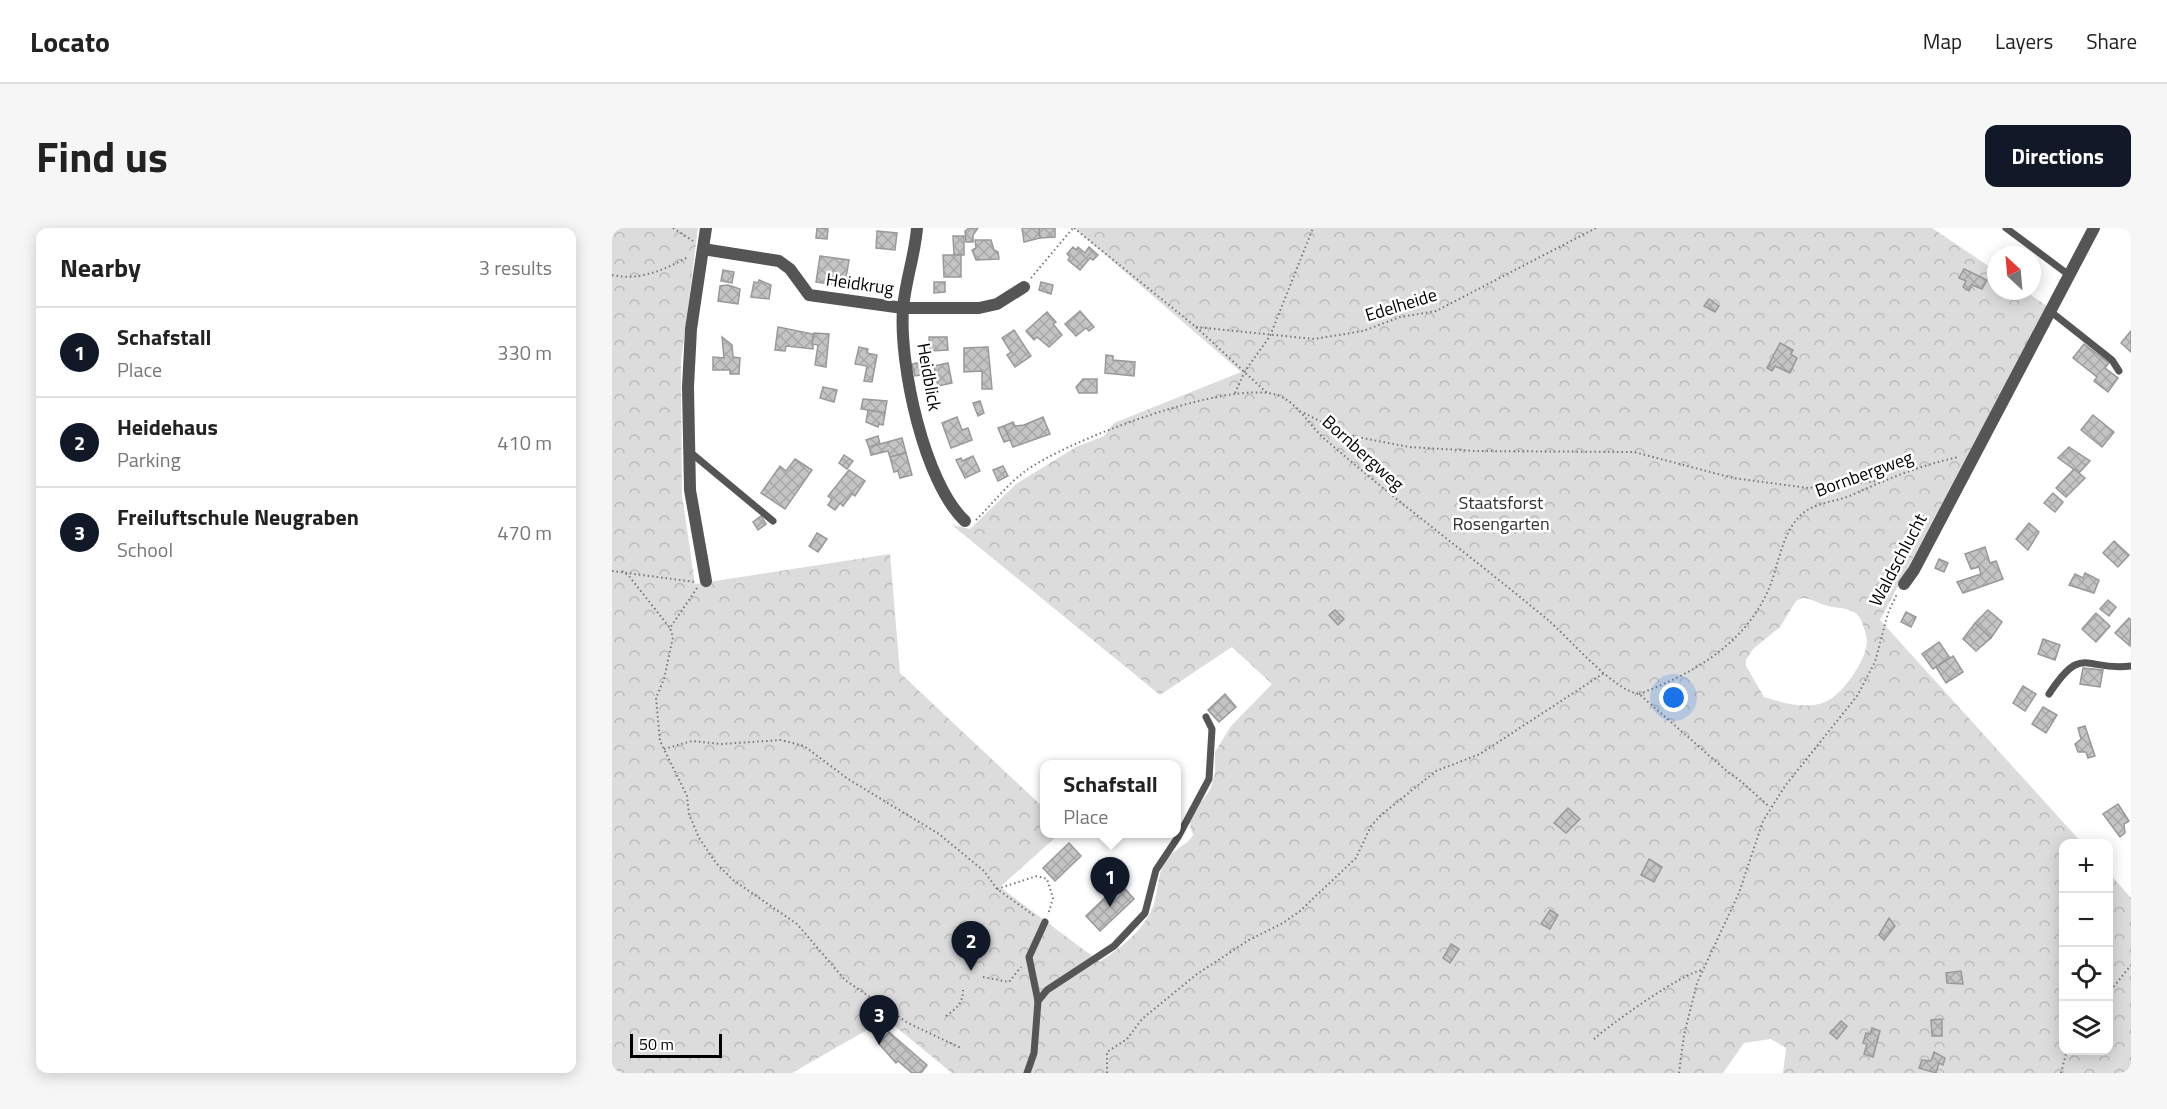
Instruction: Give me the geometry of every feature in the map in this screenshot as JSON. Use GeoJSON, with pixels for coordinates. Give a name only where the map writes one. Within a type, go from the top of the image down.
{"type":"FeatureCollection","features":[{"type":"Feature","properties":{"kind":"street"},"geometry":{"type":"LineString","coordinates":[[706,228],[689,353],[688,450],[690,490],[706,581]]}},
{"type":"Feature","properties":{"kind":"street","name":"Heidblick"},"geometry":{"type":"LineString","coordinates":[[916,228],[903,308],[907,368],[924,444],[938,480],[965,521]]}},
{"type":"Feature","properties":{"kind":"street","name":"Waldschlucht"},"geometry":{"type":"LineString","coordinates":[[1904,584],[1914,570],[2094,228]]}},
{"type":"Feature","properties":{"kind":"street","name":"Heidkrug"},"geometry":{"type":"LineString","coordinates":[[703,249],[779,261],[790,269],[809,295],[903,308],[979,308],[997,304],[1024,287]]}},
{"type":"Feature","properties":{"kind":"lane"},"geometry":{"type":"LineString","coordinates":[[2006,228],[2068,275]]}},
{"type":"Feature","properties":{"kind":"lane"},"geometry":{"type":"LineString","coordinates":[[2050,311],[2112,360],[2119,371]]}},
{"type":"Feature","properties":{"kind":"lane"},"geometry":{"type":"LineString","coordinates":[[688,450],[773,521]]}},
{"type":"Feature","properties":{"kind":"lane"},"geometry":{"type":"LineString","coordinates":[[2049,694],[2063,673],[2080,661],[2131,666]]}},
{"type":"Feature","properties":{"kind":"lane"},"geometry":{"type":"LineString","coordinates":[[1181,829],[1209,779],[1212,729],[1206,717]]}},
{"type":"Feature","properties":{"kind":"lane"},"geometry":{"type":"LineString","coordinates":[[1038,1001],[1047,990],[1113,946],[1145,913],[1156,870],[1177,838]]}},
{"type":"Feature","properties":{"kind":"lane"},"geometry":{"type":"LineString","coordinates":[[1027,1073],[1034,1053],[1038,1001],[1029,957],[1045,922]]}},
{"type":"Feature","properties":{"kind":"path"},"geometry":{"type":"LineString","coordinates":[[612,275],[628,278],[662,271],[703,249],[673,228]]}},
{"type":"Feature","properties":{"kind":"path"},"geometry":{"type":"LineString","coordinates":[[1024,287],[1074,228]]}},
{"type":"Feature","properties":{"kind":"path","name":"Bornbergweg"},"geometry":{"type":"LineString","coordinates":[[1074,228],[1196,327],[1267,393],[1286,399],[1301,411],[1319,435],[1389,495],[1549,621],[1604,673],[1631,693],[1639,694],[1696,668],[1732,642],[1768,591],[1775,564],[1800,516],[1819,505],[1852,495],[1878,481],[1940,461],[1974,454]]}},
{"type":"Feature","properties":{"kind":"path"},"geometry":{"type":"LineString","coordinates":[[1235,394],[1245,371],[1270,336],[1313,228]]}},
{"type":"Feature","properties":{"kind":"path","name":"Edelheide"},"geometry":{"type":"LineString","coordinates":[[1196,327],[1314,339],[1363,331],[1400,317],[1436,311],[1596,228]]}},
{"type":"Feature","properties":{"kind":"path"},"geometry":{"type":"LineString","coordinates":[[965,521],[975,521],[1004,489],[1026,471],[1075,443],[1199,400],[1235,394],[1267,393]]}},
{"type":"Feature","properties":{"kind":"path"},"geometry":{"type":"LineString","coordinates":[[1301,411],[1347,435],[1409,447],[1475,451],[1634,452],[1733,478],[1808,488],[1878,481]]}},
{"type":"Feature","properties":{"kind":"path"},"geometry":{"type":"LineString","coordinates":[[612,571],[621,570],[699,583],[670,628]]}},
{"type":"Feature","properties":{"kind":"path"},"geometry":{"type":"LineString","coordinates":[[621,570],[629,576],[670,628],[673,637],[664,680],[656,698],[660,741],[687,796],[689,814],[699,838],[716,864],[733,880],[797,924],[845,980],[908,1023],[961,1048]]}},
{"type":"Feature","properties":{"kind":"path","name":"Waldschlucht"},"geometry":{"type":"LineString","coordinates":[[1678,1073],[1684,1035],[1703,970],[1739,893],[1770,807],[1857,696],[1875,662],[1888,612],[1904,584]]}},
{"type":"Feature","properties":{"kind":"path"},"geometry":{"type":"LineString","coordinates":[[1107,1073],[1107,1052],[1127,1039],[1142,1019],[1206,968],[1249,939],[1283,923],[1300,911],[1356,858],[1371,826],[1381,815],[1436,771],[1480,754],[1604,673]]}},
{"type":"Feature","properties":{"kind":"path","name":"Bornbergweg"},"geometry":{"type":"LineString","coordinates":[[1639,694],[1729,773],[1741,779],[1748,790],[1770,807]]}},
{"type":"Feature","properties":{"kind":"path"},"geometry":{"type":"LineString","coordinates":[[664,749],[692,741],[721,744],[780,740],[804,746],[848,779],[939,834],[984,871],[997,889],[1045,922],[1053,898],[1047,879],[1037,876],[997,889]]}},
{"type":"Feature","properties":{"kind":"path"},"geometry":{"type":"LineString","coordinates":[[983,977],[1009,982],[1029,957]]}},
{"type":"Feature","properties":{"kind":"path"},"geometry":{"type":"LineString","coordinates":[[2113,989],[2131,966]]}},
{"type":"Feature","properties":{"kind":"path"},"geometry":{"type":"LineString","coordinates":[[1594,1039],[1643,1003],[1703,970]]}},
{"type":"Feature","properties":{"kind":"path"},"geometry":{"type":"LineString","coordinates":[[945,1016],[956,1009],[963,998],[963,990]]}},
{"type":"Feature","properties":{"kind":"path"},"geometry":{"type":"LineString","coordinates":[[2061,1073],[2066,1055]]}},
{"type":"Feature","properties":{"kind":"green space","name":"Staatsforst Rosengarten"},"geometry":{"type":"Polygon","coordinates":[[[612,228],[698,228],[681,362],[682,495],[695,584],[890,554],[900,673],[1040,804],[1040,838],[1055,838],[1000,887],[1100,962],[1129,939],[1147,918],[1154,903],[1163,866],[1169,856],[1193,835],[1188,819],[1210,790],[1215,774],[1215,752],[1231,726],[1272,684],[1232,647],[1160,695],[952,525],[970,529],[1016,484],[1076,447],[1104,436],[1114,423],[1241,372],[1074,228],[1932,228],[1987,265],[1987,300],[2038,300],[2047,306],[1880,620],[2078,839],[2059,839],[2059,1055],[2113,1055],[2113,878],[2131,898],[2131,1073],[1783,1073],[1786,1048],[1771,1039],[1744,1043],[1723,1073],[952,1073],[886,1019],[792,1073],[612,1073],[612,228]],[[1802,598],[1796,601],[1780,627],[1753,649],[1746,660],[1746,666],[1764,697],[1785,703],[1815,705],[1837,694],[1851,678],[1866,650],[1866,634],[1861,620],[1855,613],[1847,609],[1802,598]]]}},
{"type":"Feature","properties":{"kind":"building"},"geometry":{"type":"Polygon","coordinates":[[[817,228],[828,229],[827,239],[816,238],[817,228]]]}},
{"type":"Feature","properties":{"kind":"building"},"geometry":{"type":"Polygon","coordinates":[[[969,228],[978,228],[973,235],[973,242],[966,242],[965,231],[969,228]]]}},
{"type":"Feature","properties":{"kind":"building"},"geometry":{"type":"Polygon","coordinates":[[[1022,228],[1039,228],[1040,238],[1024,242],[1022,228]]]}},
{"type":"Feature","properties":{"kind":"building"},"geometry":{"type":"Polygon","coordinates":[[[1039,228],[1055,228],[1055,237],[1040,238],[1039,228]]]}},
{"type":"Feature","properties":{"kind":"building"},"geometry":{"type":"Polygon","coordinates":[[[877,231],[897,233],[895,250],[876,248],[877,231]]]}},
{"type":"Feature","properties":{"kind":"building"},"geometry":{"type":"Polygon","coordinates":[[[953,236],[964,236],[964,255],[954,255],[953,236]]]}},
{"type":"Feature","properties":{"kind":"building"},"geometry":{"type":"Polygon","coordinates":[[[975,240],[991,240],[999,259],[976,260],[972,250],[976,248],[975,240]]]}},
{"type":"Feature","properties":{"kind":"building"},"geometry":{"type":"Polygon","coordinates":[[[1073,247],[1076,250],[1078,247],[1085,253],[1089,247],[1098,255],[1093,260],[1090,258],[1080,270],[1068,260],[1070,257],[1067,254],[1073,247]]]}},
{"type":"Feature","properties":{"kind":"building"},"geometry":{"type":"Polygon","coordinates":[[[943,255],[961,255],[961,277],[944,277],[943,255]]]}},
{"type":"Feature","properties":{"kind":"building"},"geometry":{"type":"Polygon","coordinates":[[[820,256],[849,260],[846,278],[832,276],[831,284],[816,282],[820,256]]]}},
{"type":"Feature","properties":{"kind":"building"},"geometry":{"type":"Polygon","coordinates":[[[1964,269],[1987,280],[1982,289],[1972,285],[1969,291],[1963,287],[1966,281],[1959,278],[1964,269]]]}},
{"type":"Feature","properties":{"kind":"building"},"geometry":{"type":"Polygon","coordinates":[[[723,270],[734,272],[732,283],[721,281],[723,270]]]}},
{"type":"Feature","properties":{"kind":"building"},"geometry":{"type":"Polygon","coordinates":[[[759,280],[771,285],[769,299],[751,297],[754,282],[758,283],[759,280]]]}},
{"type":"Feature","properties":{"kind":"building"},"geometry":{"type":"Polygon","coordinates":[[[934,282],[945,282],[945,292],[934,293],[934,282]]]}},
{"type":"Feature","properties":{"kind":"building"},"geometry":{"type":"Polygon","coordinates":[[[1041,282],[1053,285],[1051,294],[1039,290],[1041,282]]]}},
{"type":"Feature","properties":{"kind":"building"},"geometry":{"type":"Polygon","coordinates":[[[728,285],[740,289],[738,304],[718,301],[720,286],[728,285]]]}},
{"type":"Feature","properties":{"kind":"building"},"geometry":{"type":"Polygon","coordinates":[[[1709,299],[1719,306],[1715,312],[1704,306],[1709,299]]]}},
{"type":"Feature","properties":{"kind":"building"},"geometry":{"type":"Polygon","coordinates":[[[1080,311],[1094,327],[1089,331],[1086,328],[1076,336],[1065,324],[1080,311]]]}},
{"type":"Feature","properties":{"kind":"building"},"geometry":{"type":"Polygon","coordinates":[[[1047,312],[1056,322],[1053,324],[1062,335],[1049,347],[1037,337],[1034,340],[1026,331],[1047,312]]]}},
{"type":"Feature","properties":{"kind":"building"},"geometry":{"type":"Polygon","coordinates":[[[778,327],[813,334],[813,349],[786,346],[785,351],[775,350],[778,327]]]}},
{"type":"Feature","properties":{"kind":"building"},"geometry":{"type":"Polygon","coordinates":[[[1014,330],[1031,356],[1015,367],[1007,355],[1011,352],[1002,338],[1014,330]]]}},
{"type":"Feature","properties":{"kind":"building"},"geometry":{"type":"Polygon","coordinates":[[[2131,331],[2131,352],[2121,343],[2131,331]]]}},
{"type":"Feature","properties":{"kind":"building"},"geometry":{"type":"Polygon","coordinates":[[[814,333],[829,334],[826,367],[815,365],[818,345],[812,344],[814,333]]]}},
{"type":"Feature","properties":{"kind":"building"},"geometry":{"type":"Polygon","coordinates":[[[722,337],[732,345],[733,357],[740,358],[739,374],[730,374],[730,370],[713,370],[713,357],[724,358],[722,337]]]}},
{"type":"Feature","properties":{"kind":"building"},"geometry":{"type":"Polygon","coordinates":[[[929,337],[947,337],[948,350],[930,351],[929,337]]]}},
{"type":"Feature","properties":{"kind":"building"},"geometry":{"type":"Polygon","coordinates":[[[1780,343],[1793,350],[1791,354],[1797,358],[1790,373],[1775,366],[1772,371],[1767,368],[1780,343]]]}},
{"type":"Feature","properties":{"kind":"building"},"geometry":{"type":"Polygon","coordinates":[[[2084,344],[2109,363],[2105,368],[2118,378],[2108,392],[2094,381],[2097,377],[2073,358],[2084,344]]]}},
{"type":"Feature","properties":{"kind":"building"},"geometry":{"type":"Polygon","coordinates":[[[859,347],[868,349],[867,353],[877,355],[872,382],[864,381],[867,366],[855,364],[859,347]]]}},
{"type":"Feature","properties":{"kind":"building"},"geometry":{"type":"Polygon","coordinates":[[[988,347],[992,389],[982,389],[982,371],[964,372],[964,348],[988,347]]]}},
{"type":"Feature","properties":{"kind":"building"},"geometry":{"type":"Polygon","coordinates":[[[1106,355],[1113,356],[1113,360],[1135,362],[1134,376],[1105,373],[1106,355]]]}},
{"type":"Feature","properties":{"kind":"building"},"geometry":{"type":"Polygon","coordinates":[[[925,361],[927,374],[915,376],[912,364],[925,361]]]}},
{"type":"Feature","properties":{"kind":"building"},"geometry":{"type":"Polygon","coordinates":[[[948,363],[952,383],[938,386],[934,366],[948,363]]]}},
{"type":"Feature","properties":{"kind":"building"},"geometry":{"type":"Polygon","coordinates":[[[1083,379],[1097,379],[1097,393],[1079,393],[1076,387],[1083,379]]]}},
{"type":"Feature","properties":{"kind":"building"},"geometry":{"type":"Polygon","coordinates":[[[823,387],[837,390],[834,402],[820,398],[823,387]]]}},
{"type":"Feature","properties":{"kind":"building"},"geometry":{"type":"Polygon","coordinates":[[[863,399],[887,401],[885,413],[861,409],[863,399]]]}},
{"type":"Feature","properties":{"kind":"building"},"geometry":{"type":"Polygon","coordinates":[[[980,401],[984,413],[978,416],[973,403],[980,401]]]}},
{"type":"Feature","properties":{"kind":"building"},"geometry":{"type":"Polygon","coordinates":[[[868,410],[885,413],[883,425],[879,424],[878,427],[866,422],[868,410]]]}},
{"type":"Feature","properties":{"kind":"building"},"geometry":{"type":"Polygon","coordinates":[[[2093,415],[2114,432],[2102,447],[2081,430],[2093,415]]]}},
{"type":"Feature","properties":{"kind":"building"},"geometry":{"type":"Polygon","coordinates":[[[957,417],[962,430],[968,428],[972,440],[951,448],[942,423],[957,417]]]}},
{"type":"Feature","properties":{"kind":"building"},"geometry":{"type":"Polygon","coordinates":[[[1043,417],[1050,434],[1013,447],[1004,426],[1013,422],[1015,426],[1024,425],[1043,417]]]}},
{"type":"Feature","properties":{"kind":"building"},"geometry":{"type":"Polygon","coordinates":[[[1004,426],[1010,440],[1004,442],[998,428],[1004,426]]]}},
{"type":"Feature","properties":{"kind":"building"},"geometry":{"type":"Polygon","coordinates":[[[878,436],[880,444],[869,447],[866,440],[878,436]]]}},
{"type":"Feature","properties":{"kind":"building"},"geometry":{"type":"Polygon","coordinates":[[[902,438],[906,453],[890,457],[888,451],[871,455],[869,447],[902,438]]]}},
{"type":"Feature","properties":{"kind":"building"},"geometry":{"type":"Polygon","coordinates":[[[2069,447],[2090,461],[2079,473],[2058,458],[2069,447]]]}},
{"type":"Feature","properties":{"kind":"building"},"geometry":{"type":"Polygon","coordinates":[[[906,453],[912,475],[900,478],[898,471],[894,472],[890,457],[906,453]]]}},
{"type":"Feature","properties":{"kind":"building"},"geometry":{"type":"Polygon","coordinates":[[[844,455],[853,461],[847,469],[839,463],[844,455]]]}},
{"type":"Feature","properties":{"kind":"building"},"geometry":{"type":"Polygon","coordinates":[[[973,456],[980,471],[965,478],[956,460],[961,458],[962,461],[973,456]]]}},
{"type":"Feature","properties":{"kind":"building"},"geometry":{"type":"Polygon","coordinates":[[[795,459],[812,470],[785,509],[761,493],[780,466],[786,471],[795,459]]]}},
{"type":"Feature","properties":{"kind":"building"},"geometry":{"type":"Polygon","coordinates":[[[1003,466],[1008,476],[998,481],[993,470],[1003,466]]]}},
{"type":"Feature","properties":{"kind":"building"},"geometry":{"type":"Polygon","coordinates":[[[2074,469],[2085,478],[2066,497],[2056,488],[2074,469]]]}},
{"type":"Feature","properties":{"kind":"building"},"geometry":{"type":"Polygon","coordinates":[[[849,470],[865,481],[855,496],[852,494],[843,506],[840,503],[835,510],[828,505],[832,499],[828,496],[849,470]]]}},
{"type":"Feature","properties":{"kind":"building"},"geometry":{"type":"Polygon","coordinates":[[[2053,493],[2063,502],[2055,512],[2044,503],[2053,493]]]}},
{"type":"Feature","properties":{"kind":"building"},"geometry":{"type":"Polygon","coordinates":[[[761,516],[766,524],[758,530],[753,522],[761,516]]]}},
{"type":"Feature","properties":{"kind":"building"},"geometry":{"type":"Polygon","coordinates":[[[2029,523],[2039,532],[2028,550],[2016,539],[2029,523]]]}},
{"type":"Feature","properties":{"kind":"building"},"geometry":{"type":"Polygon","coordinates":[[[817,533],[827,539],[818,552],[809,546],[817,533]]]}},
{"type":"Feature","properties":{"kind":"building"},"geometry":{"type":"Polygon","coordinates":[[[2114,541],[2129,555],[2118,567],[2103,553],[2114,541]]]}},
{"type":"Feature","properties":{"kind":"building"},"geometry":{"type":"Polygon","coordinates":[[[1985,547],[1990,563],[1996,561],[2003,579],[1963,593],[1957,582],[1981,574],[1979,567],[1971,569],[1965,554],[1985,547]]]}},
{"type":"Feature","properties":{"kind":"building"},"geometry":{"type":"Polygon","coordinates":[[[1939,559],[1948,563],[1944,572],[1935,568],[1939,559]]]}},
{"type":"Feature","properties":{"kind":"building"},"geometry":{"type":"Polygon","coordinates":[[[2085,573],[2099,580],[2094,593],[2069,585],[2075,574],[2083,578],[2085,573]]]}},
{"type":"Feature","properties":{"kind":"building"},"geometry":{"type":"Polygon","coordinates":[[[2108,600],[2116,607],[2109,616],[2100,609],[2108,600]]]}},
{"type":"Feature","properties":{"kind":"building"},"geometry":{"type":"Polygon","coordinates":[[[1335,610],[1344,619],[1338,625],[1329,615],[1335,610]]]}},
{"type":"Feature","properties":{"kind":"building"},"geometry":{"type":"Polygon","coordinates":[[[1988,610],[2002,622],[1991,638],[1975,623],[1988,610]]]}},
{"type":"Feature","properties":{"kind":"building"},"geometry":{"type":"Polygon","coordinates":[[[1906,612],[1916,617],[1911,627],[1901,622],[1906,612]]]}},
{"type":"Feature","properties":{"kind":"building"},"geometry":{"type":"Polygon","coordinates":[[[2096,613],[2110,626],[2096,642],[2082,629],[2096,613]]]}},
{"type":"Feature","properties":{"kind":"building"},"geometry":{"type":"Polygon","coordinates":[[[2129,618],[2131,620],[2130,646],[2115,633],[2129,618]]]}},
{"type":"Feature","properties":{"kind":"building"},"geometry":{"type":"Polygon","coordinates":[[[1975,623],[1991,638],[1976,651],[1963,639],[1975,623]]]}},
{"type":"Feature","properties":{"kind":"building"},"geometry":{"type":"Polygon","coordinates":[[[2043,639],[2060,645],[2055,660],[2038,654],[2043,639]]]}},
{"type":"Feature","properties":{"kind":"building"},"geometry":{"type":"Polygon","coordinates":[[[1939,642],[1950,658],[1933,669],[1922,654],[1939,642]]]}},
{"type":"Feature","properties":{"kind":"building"},"geometry":{"type":"Polygon","coordinates":[[[1953,656],[1963,672],[1946,683],[1936,667],[1953,656]]]}},
{"type":"Feature","properties":{"kind":"building"},"geometry":{"type":"Polygon","coordinates":[[[2083,668],[2103,670],[2100,687],[2080,684],[2083,668]]]}},
{"type":"Feature","properties":{"kind":"building"},"geometry":{"type":"Polygon","coordinates":[[[2023,686],[2036,694],[2025,711],[2013,703],[2023,686]]]}},
{"type":"Feature","properties":{"kind":"building"},"geometry":{"type":"Polygon","coordinates":[[[1225,694],[1236,707],[1219,722],[1208,710],[1225,694]]]}},
{"type":"Feature","properties":{"kind":"building"},"geometry":{"type":"Polygon","coordinates":[[[2043,707],[2057,715],[2046,733],[2032,724],[2043,707]]]}},
{"type":"Feature","properties":{"kind":"building"},"geometry":{"type":"Polygon","coordinates":[[[2085,726],[2095,756],[2088,758],[2086,752],[2078,752],[2075,744],[2081,739],[2078,728],[2085,726]]]}},
{"type":"Feature","properties":{"kind":"building"},"geometry":{"type":"Polygon","coordinates":[[[2118,804],[2129,821],[2124,824],[2125,833],[2120,837],[2103,814],[2118,804]]]}},
{"type":"Feature","properties":{"kind":"building"},"geometry":{"type":"Polygon","coordinates":[[[1568,808],[1580,819],[1566,833],[1554,823],[1568,808]]]}},
{"type":"Feature","properties":{"kind":"building"},"geometry":{"type":"Polygon","coordinates":[[[1069,843],[1081,856],[1055,881],[1043,868],[1069,843]]]}},
{"type":"Feature","properties":{"kind":"building"},"geometry":{"type":"Polygon","coordinates":[[[1649,859],[1662,867],[1654,882],[1641,875],[1649,859]]]}},
{"type":"Feature","properties":{"kind":"building"},"geometry":{"type":"Polygon","coordinates":[[[1120,883],[1134,899],[1100,931],[1086,916],[1120,883]]]}},
{"type":"Feature","properties":{"kind":"building"},"geometry":{"type":"Polygon","coordinates":[[[1550,910],[1558,915],[1550,929],[1541,924],[1550,910]]]}},
{"type":"Feature","properties":{"kind":"building"},"geometry":{"type":"Polygon","coordinates":[[[1889,918],[1895,926],[1884,940],[1879,935],[1889,918]]]}},
{"type":"Feature","properties":{"kind":"building"},"geometry":{"type":"Polygon","coordinates":[[[1451,944],[1459,949],[1450,963],[1443,958],[1451,944]]]}},
{"type":"Feature","properties":{"kind":"building"},"geometry":{"type":"Polygon","coordinates":[[[1961,971],[1963,984],[1947,983],[1946,973],[1961,971]]]}},
{"type":"Feature","properties":{"kind":"building"},"geometry":{"type":"Polygon","coordinates":[[[1942,1019],[1942,1036],[1932,1036],[1931,1020],[1942,1019]]]}},
{"type":"Feature","properties":{"kind":"building"},"geometry":{"type":"Polygon","coordinates":[[[1841,1021],[1847,1026],[1837,1039],[1830,1033],[1841,1021]]]}},
{"type":"Feature","properties":{"kind":"building"},"geometry":{"type":"Polygon","coordinates":[[[1872,1028],[1880,1031],[1873,1057],[1864,1054],[1867,1044],[1863,1043],[1866,1033],[1870,1034],[1872,1028]]]}},
{"type":"Feature","properties":{"kind":"building"},"geometry":{"type":"Polygon","coordinates":[[[889,1032],[927,1065],[921,1073],[912,1073],[898,1061],[896,1063],[879,1044],[889,1032]]]}},
{"type":"Feature","properties":{"kind":"building"},"geometry":{"type":"Polygon","coordinates":[[[1934,1052],[1945,1058],[1943,1065],[1939,1063],[1936,1073],[1919,1068],[1922,1060],[1931,1061],[1934,1052]]]}},
{"type":"Feature","properties":{"kind":"place","name":"Schafstall"},"geometry":{"type":"Point","coordinates":[1110,907]}},
{"type":"Feature","properties":{"kind":"place","name":"Heidehaus"},"geometry":{"type":"Point","coordinates":[971,971]}},
{"type":"Feature","properties":{"kind":"place","name":"Freiluftschule Neugraben"},"geometry":{"type":"Point","coordinates":[879,1045]}}]}
